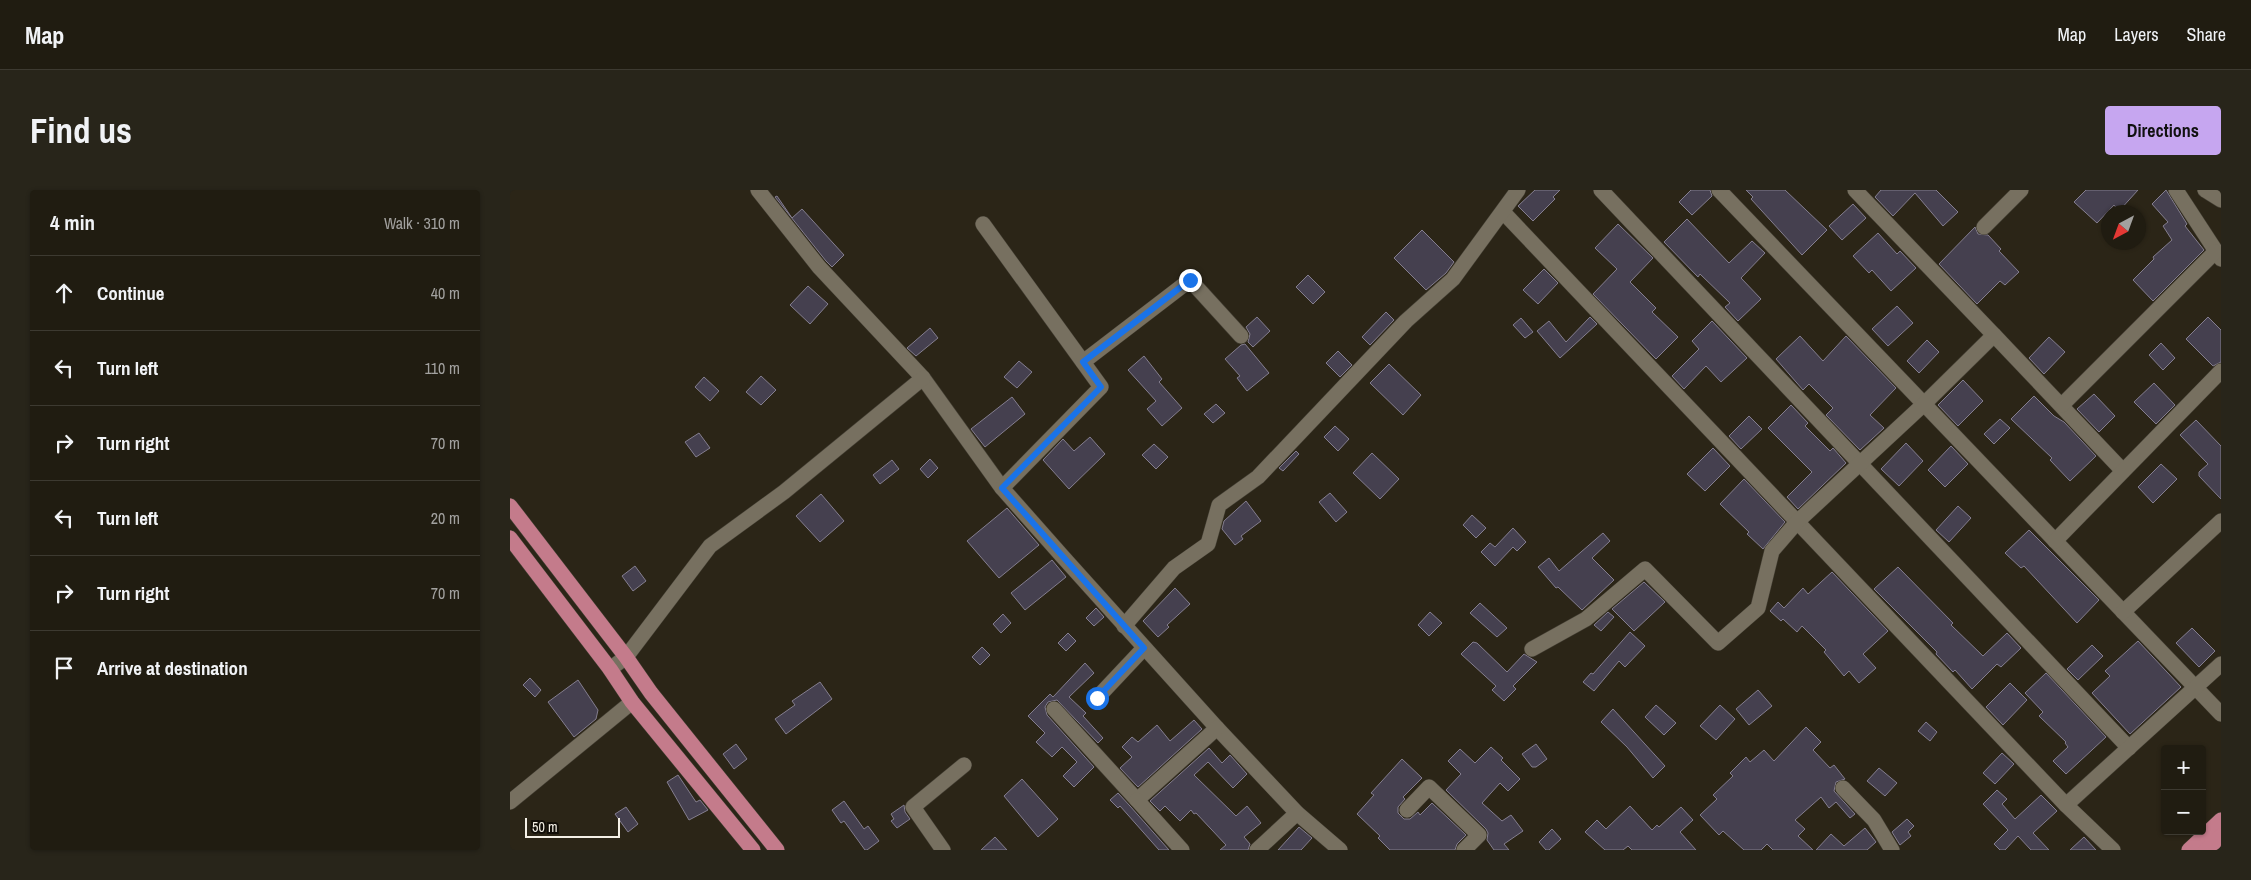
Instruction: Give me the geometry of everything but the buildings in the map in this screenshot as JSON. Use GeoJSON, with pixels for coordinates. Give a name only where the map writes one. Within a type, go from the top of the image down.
{"type":"FeatureCollection","features":[{"type":"Feature","properties":{"kind":"main road"},"geometry":{"type":"LineString","coordinates":[[510,506],[626,657],[651,693],[776,850]]}},
{"type":"Feature","properties":{"kind":"main road"},"geometry":{"type":"LineString","coordinates":[[510,538],[610,669],[632,702],[753,850]]}},
{"type":"Feature","properties":{"kind":"main road"},"geometry":{"type":"LineString","coordinates":[[2189,850],[2221,820]]}},
{"type":"Feature","properties":{"kind":"main road"},"geometry":{"type":"LineString","coordinates":[[2206,850],[2221,836]]}},
{"type":"Feature","properties":{"kind":"street"},"geometry":{"type":"LineString","coordinates":[[758,190],[819,267],[923,378],[1002,488],[1217,728],[1297,813],[1340,850]]}},
{"type":"Feature","properties":{"kind":"street"},"geometry":{"type":"LineString","coordinates":[[1124,626],[1174,568],[1208,544],[1220,505],[1258,477],[1406,321],[1453,280],[1504,213],[1518,190]]}},
{"type":"Feature","properties":{"kind":"street"},"geometry":{"type":"LineString","coordinates":[[1601,190],[2129,748]]}},
{"type":"Feature","properties":{"kind":"street"},"geometry":{"type":"LineString","coordinates":[[1719,190],[2221,714]]}},
{"type":"Feature","properties":{"kind":"street"},"geometry":{"type":"LineString","coordinates":[[1855,190],[2123,471]]}},
{"type":"Feature","properties":{"kind":"street"},"geometry":{"type":"LineString","coordinates":[[1984,227],[2020,190]]}},
{"type":"Feature","properties":{"kind":"street"},"geometry":{"type":"LineString","coordinates":[[2062,405],[2218,256],[2176,190]]}},
{"type":"Feature","properties":{"kind":"street"},"geometry":{"type":"LineString","coordinates":[[2205,190],[2221,200]]}},
{"type":"Feature","properties":{"kind":"street"},"geometry":{"type":"LineString","coordinates":[[1504,213],[2066,805],[2113,850]]}},
{"type":"Feature","properties":{"kind":"street"},"geometry":{"type":"LineString","coordinates":[[983,224],[1101,387],[1002,488]]}},
{"type":"Feature","properties":{"kind":"street"},"geometry":{"type":"LineString","coordinates":[[1083,362],[1190,280],[1241,336]]}},
{"type":"Feature","properties":{"kind":"street"},"geometry":{"type":"LineString","coordinates":[[1532,650],[1586,619],[1645,569],[1718,643],[1758,608],[1772,552],[1797,522],[1924,404],[1994,335]]}},
{"type":"Feature","properties":{"kind":"street"},"geometry":{"type":"LineString","coordinates":[[2055,542],[2221,371]]}},
{"type":"Feature","properties":{"kind":"street"},"geometry":{"type":"LineString","coordinates":[[610,669],[626,657],[710,546],[784,492],[923,378]]}},
{"type":"Feature","properties":{"kind":"street"},"geometry":{"type":"LineString","coordinates":[[2122,612],[2221,521]]}},
{"type":"Feature","properties":{"kind":"street"},"geometry":{"type":"LineString","coordinates":[[1097,698],[1144,648]]}},
{"type":"Feature","properties":{"kind":"street"},"geometry":{"type":"LineString","coordinates":[[2066,805],[2221,664]]}},
{"type":"Feature","properties":{"kind":"street"},"geometry":{"type":"LineString","coordinates":[[510,802],[632,702]]}},
{"type":"Feature","properties":{"kind":"street"},"geometry":{"type":"LineString","coordinates":[[1054,709],[1182,850]]}},
{"type":"Feature","properties":{"kind":"street"},"geometry":{"type":"LineString","coordinates":[[1137,800],[1217,728]]}},
{"type":"Feature","properties":{"kind":"street"},"geometry":{"type":"LineString","coordinates":[[943,850],[913,807],[964,765]]}},
{"type":"Feature","properties":{"kind":"street"},"geometry":{"type":"LineString","coordinates":[[1407,810],[1429,787],[1480,835],[1464,850]]}},
{"type":"Feature","properties":{"kind":"street"},"geometry":{"type":"LineString","coordinates":[[1843,788],[1874,820],[1892,850]]}},
{"type":"Feature","properties":{"kind":"street"},"geometry":{"type":"LineString","coordinates":[[1256,850],[1297,813]]}},
{"type":"Feature","properties":{"kind":"route"},"geometry":{"type":"LineString","coordinates":[[1097,698],[1144,648],[1002,488],[1101,387],[1083,362],[1190,280]]}}]}
